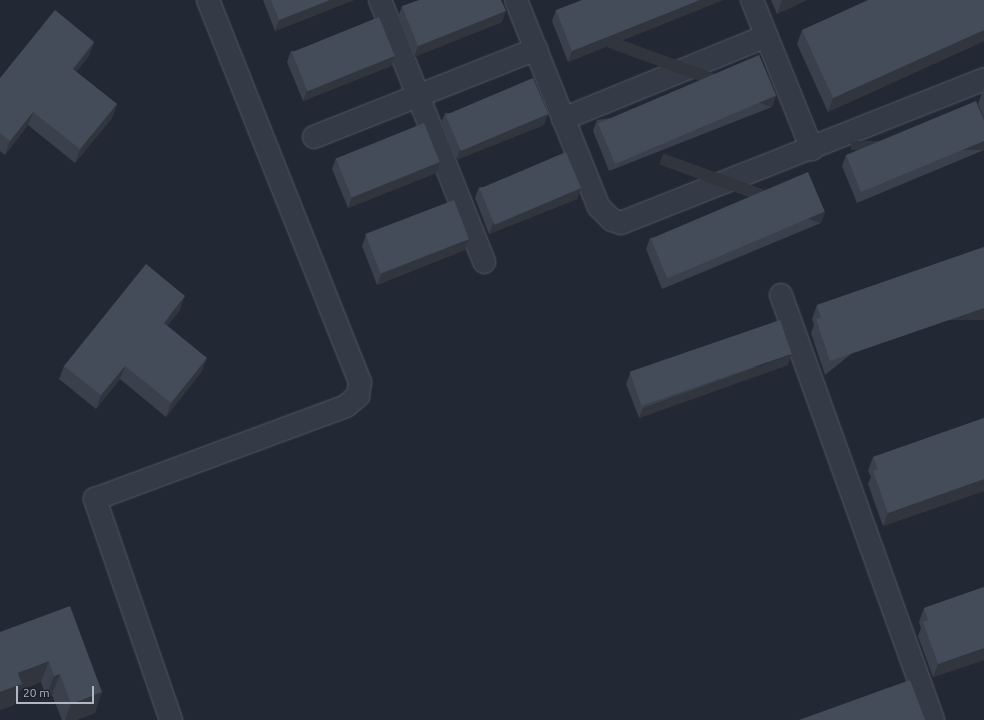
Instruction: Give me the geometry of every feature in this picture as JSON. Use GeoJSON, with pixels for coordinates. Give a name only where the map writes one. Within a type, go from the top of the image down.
{"type":"FeatureCollection","features":[{"type":"Feature","properties":{"kind":"street"},"geometry":{"type":"LineString","coordinates":[[171,720],[95,499],[346,406],[358,396],[360,382],[208,0]]}},
{"type":"Feature","properties":{"kind":"street"},"geometry":{"type":"LineString","coordinates":[[380,0],[484,262]]}},
{"type":"Feature","properties":{"kind":"street"},"geometry":{"type":"LineString","coordinates":[[516,0],[599,207],[612,220],[621,223],[812,149],[984,79]]}},
{"type":"Feature","properties":{"kind":"street"},"geometry":{"type":"LineString","coordinates":[[752,0],[812,149]]}},
{"type":"Feature","properties":{"kind":"street"},"geometry":{"type":"LineString","coordinates":[[564,118],[766,36]]}},
{"type":"Feature","properties":{"kind":"street"},"geometry":{"type":"LineString","coordinates":[[314,137],[536,49]]}},
{"type":"Feature","properties":{"kind":"street"},"geometry":{"type":"LineString","coordinates":[[781,295],[933,720]]}},
{"type":"Feature","properties":{"kind":"building"},"geometry":{"type":"Polygon","coordinates":[[[271,0],[330,0],[279,20],[271,0]]]}},
{"type":"Feature","properties":{"kind":"building"},"geometry":{"type":"Polygon","coordinates":[[[419,0],[501,0],[506,11],[418,46],[402,6],[419,0]]]}},
{"type":"Feature","properties":{"kind":"building"},"geometry":{"type":"Polygon","coordinates":[[[582,0],[700,0],[572,51],[556,10],[582,0]]]}},
{"type":"Feature","properties":{"kind":"building"},"geometry":{"type":"Polygon","coordinates":[[[868,0],[984,0],[984,30],[833,98],[802,30],[868,0]]]}},
{"type":"Feature","properties":{"kind":"building"},"geometry":{"type":"Polygon","coordinates":[[[55,10],[94,42],[73,69],[117,104],[80,149],[33,112],[10,141],[0,133],[0,78],[55,10]]]}},
{"type":"Feature","properties":{"kind":"building"},"geometry":{"type":"Polygon","coordinates":[[[379,17],[395,56],[308,91],[292,52],[379,17]]]}},
{"type":"Feature","properties":{"kind":"building"},"geometry":{"type":"Polygon","coordinates":[[[759,55],[776,96],[615,164],[598,123],[759,55]]]}},
{"type":"Feature","properties":{"kind":"building"},"geometry":{"type":"Polygon","coordinates":[[[533,78],[548,114],[461,151],[446,115],[533,78]]]}},
{"type":"Feature","properties":{"kind":"building"},"geometry":{"type":"Polygon","coordinates":[[[976,101],[984,120],[984,141],[861,192],[846,155],[976,101]]]}},
{"type":"Feature","properties":{"kind":"building"},"geometry":{"type":"Polygon","coordinates":[[[424,123],[440,162],[352,198],[336,159],[424,123]]]}},
{"type":"Feature","properties":{"kind":"building"},"geometry":{"type":"Polygon","coordinates":[[[566,152],[581,188],[495,225],[479,189],[566,152]]]}},
{"type":"Feature","properties":{"kind":"building"},"geometry":{"type":"Polygon","coordinates":[[[808,172],[825,212],[667,278],[651,239],[808,172]]]}},
{"type":"Feature","properties":{"kind":"building"},"geometry":{"type":"Polygon","coordinates":[[[454,200],[469,239],[380,273],[365,234],[454,200]]]}},
{"type":"Feature","properties":{"kind":"building"},"geometry":{"type":"Polygon","coordinates":[[[984,247],[984,308],[830,361],[816,319],[821,318],[817,305],[984,247]]]}},
{"type":"Feature","properties":{"kind":"building"},"geometry":{"type":"Polygon","coordinates":[[[146,264],[185,296],[164,323],[207,358],[171,403],[125,366],[101,395],[64,366],[146,264]]]}},
{"type":"Feature","properties":{"kind":"building"},"geometry":{"type":"Polygon","coordinates":[[[780,320],[792,354],[641,406],[630,372],[780,320]]]}},
{"type":"Feature","properties":{"kind":"building"},"geometry":{"type":"Polygon","coordinates":[[[984,418],[984,479],[888,513],[873,471],[878,469],[873,457],[984,418]]]}},
{"type":"Feature","properties":{"kind":"building"},"geometry":{"type":"Polygon","coordinates":[[[984,587],[984,648],[938,664],[923,622],[928,620],[924,608],[984,587]]]}},
{"type":"Feature","properties":{"kind":"building"},"geometry":{"type":"Polygon","coordinates":[[[70,606],[102,692],[71,704],[60,674],[54,676],[49,661],[18,673],[22,684],[0,692],[0,632],[70,606]]]}},
{"type":"Feature","properties":{"kind":"building"},"geometry":{"type":"Polygon","coordinates":[[[910,680],[925,720],[799,720],[910,680]]]}}]}
